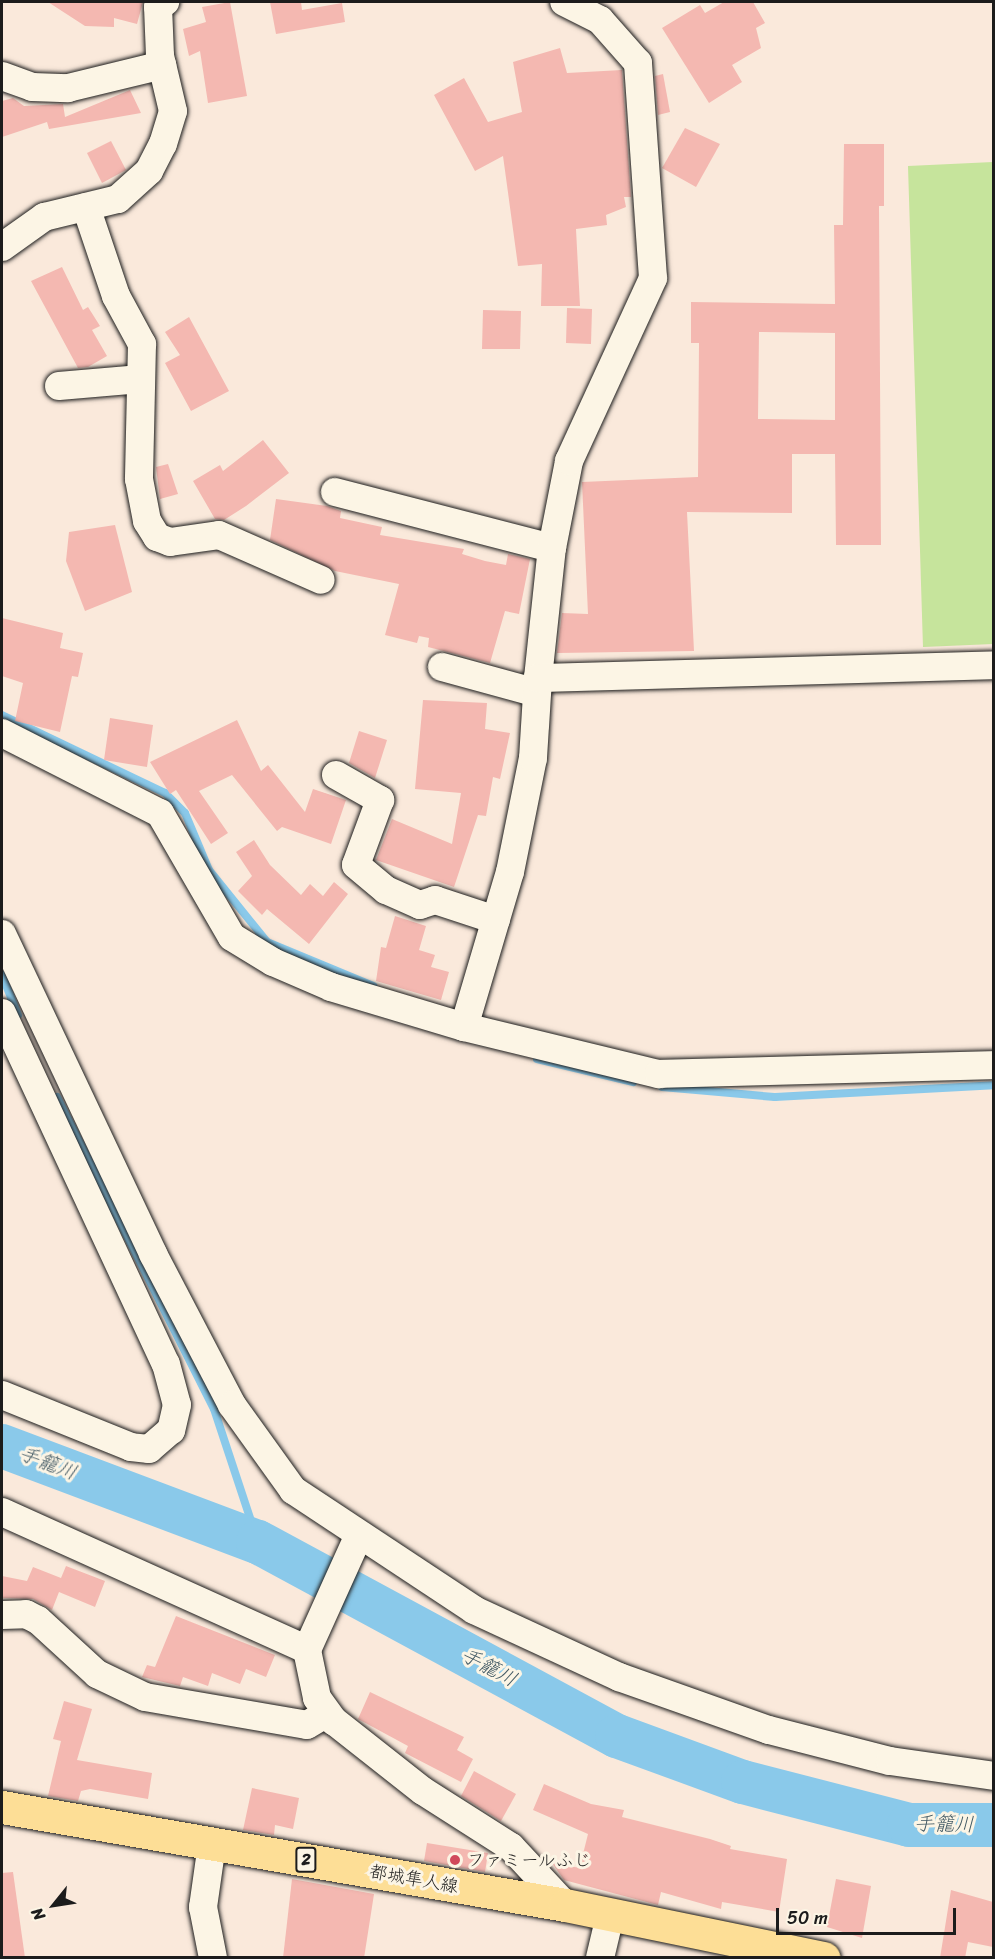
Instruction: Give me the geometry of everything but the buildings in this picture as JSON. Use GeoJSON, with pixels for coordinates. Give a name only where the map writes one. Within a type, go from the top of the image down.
{"type":"FeatureCollection","features":[{"type":"Feature","properties":{"kind":"main road","name":"都城隼人線"},"geometry":{"type":"LineString","coordinates":[[2,1807],[565,1905],[824,1958]]}},
{"type":"Feature","properties":{"kind":"street"},"geometry":{"type":"LineString","coordinates":[[2,247],[44,217],[118,199],[149,171],[163,144],[173,111],[162,65],[158,7],[164,2]]}},
{"type":"Feature","properties":{"kind":"street"},"geometry":{"type":"LineString","coordinates":[[464,1027],[496,920],[533,758],[552,548],[569,461],[652,279],[639,63],[600,20],[564,2]]}},
{"type":"Feature","properties":{"kind":"street"},"geometry":{"type":"LineString","coordinates":[[2,76],[32,87],[68,88],[162,65]]}},
{"type":"Feature","properties":{"kind":"street"},"geometry":{"type":"LineString","coordinates":[[86,207],[116,296],[142,344],[139,479],[147,521],[157,537],[170,542],[219,535],[321,580]]}},
{"type":"Feature","properties":{"kind":"street"},"geometry":{"type":"LineString","coordinates":[[59,386],[141,379]]}},
{"type":"Feature","properties":{"kind":"street"},"geometry":{"type":"LineString","coordinates":[[335,492],[552,548]]}},
{"type":"Feature","properties":{"kind":"street"},"geometry":{"type":"LineString","coordinates":[[442,667],[538,686],[993,665]]}},
{"type":"Feature","properties":{"kind":"street"},"geometry":{"type":"LineString","coordinates":[[2,733],[160,813],[232,937],[273,962],[332,987],[464,1027],[659,1074],[993,1065]]}},
{"type":"Feature","properties":{"kind":"street"},"geometry":{"type":"LineString","coordinates":[[336,775],[380,800],[356,865],[386,890],[420,905],[435,900],[496,920]]}},
{"type":"Feature","properties":{"kind":"street"},"geometry":{"type":"LineString","coordinates":[[2,934],[153,1254],[232,1405],[293,1490],[358,1537],[474,1610],[619,1677],[769,1730],[890,1761],[993,1776]]}},
{"type":"Feature","properties":{"kind":"street"},"geometry":{"type":"LineString","coordinates":[[2,1013],[166,1364],[177,1405],[171,1431],[148,1449],[131,1447],[2,1395]]}},
{"type":"Feature","properties":{"kind":"street"},"geometry":{"type":"LineString","coordinates":[[2,1512],[307,1650]]}},
{"type":"Feature","properties":{"kind":"street"},"geometry":{"type":"LineString","coordinates":[[358,1537],[307,1650],[317,1698],[327,1713],[423,1791],[500,1838],[565,1905]]}},
{"type":"Feature","properties":{"kind":"street"},"geometry":{"type":"LineString","coordinates":[[2,1615],[26,1614],[38,1620],[97,1674],[145,1697],[307,1725],[327,1713]]}},
{"type":"Feature","properties":{"kind":"street"},"geometry":{"type":"LineString","coordinates":[[212,1844],[203,1907],[213,1958]]}},
{"type":"Feature","properties":{"kind":"street"},"geometry":{"type":"LineString","coordinates":[[600,1958],[610,1916]]}},
{"type":"Feature","properties":{"kind":"green space"},"geometry":{"type":"Polygon","coordinates":[[[993,162],[993,644],[923,647],[908,166],[993,162]]]}},
{"type":"Feature","properties":{"kind":"waterway"},"geometry":{"type":"LineString","coordinates":[[2,715],[165,793],[185,813],[209,870],[267,942],[373,986]]}},
{"type":"Feature","properties":{"kind":"waterway"},"geometry":{"type":"LineString","coordinates":[[2,975],[18,1015]]}},
{"type":"Feature","properties":{"kind":"waterway"},"geometry":{"type":"LineString","coordinates":[[537,1059],[633,1082]]}},
{"type":"Feature","properties":{"kind":"waterway"},"geometry":{"type":"LineString","coordinates":[[662,1087],[775,1097],[994,1085]]}},
{"type":"Feature","properties":{"kind":"waterway"},"geometry":{"type":"LineString","coordinates":[[57,1097],[214,1409],[258,1542]]}},
{"type":"Feature","properties":{"kind":"waterway","name":"手籠川"},"geometry":{"type":"LineString","coordinates":[[2,1446],[258,1542],[617,1736],[743,1782],[909,1825],[994,1825]]}},
{"type":"Feature","properties":{"kind":"place","name":"ファミールふじ"},"geometry":{"type":"Point","coordinates":[455,1860]}}]}
